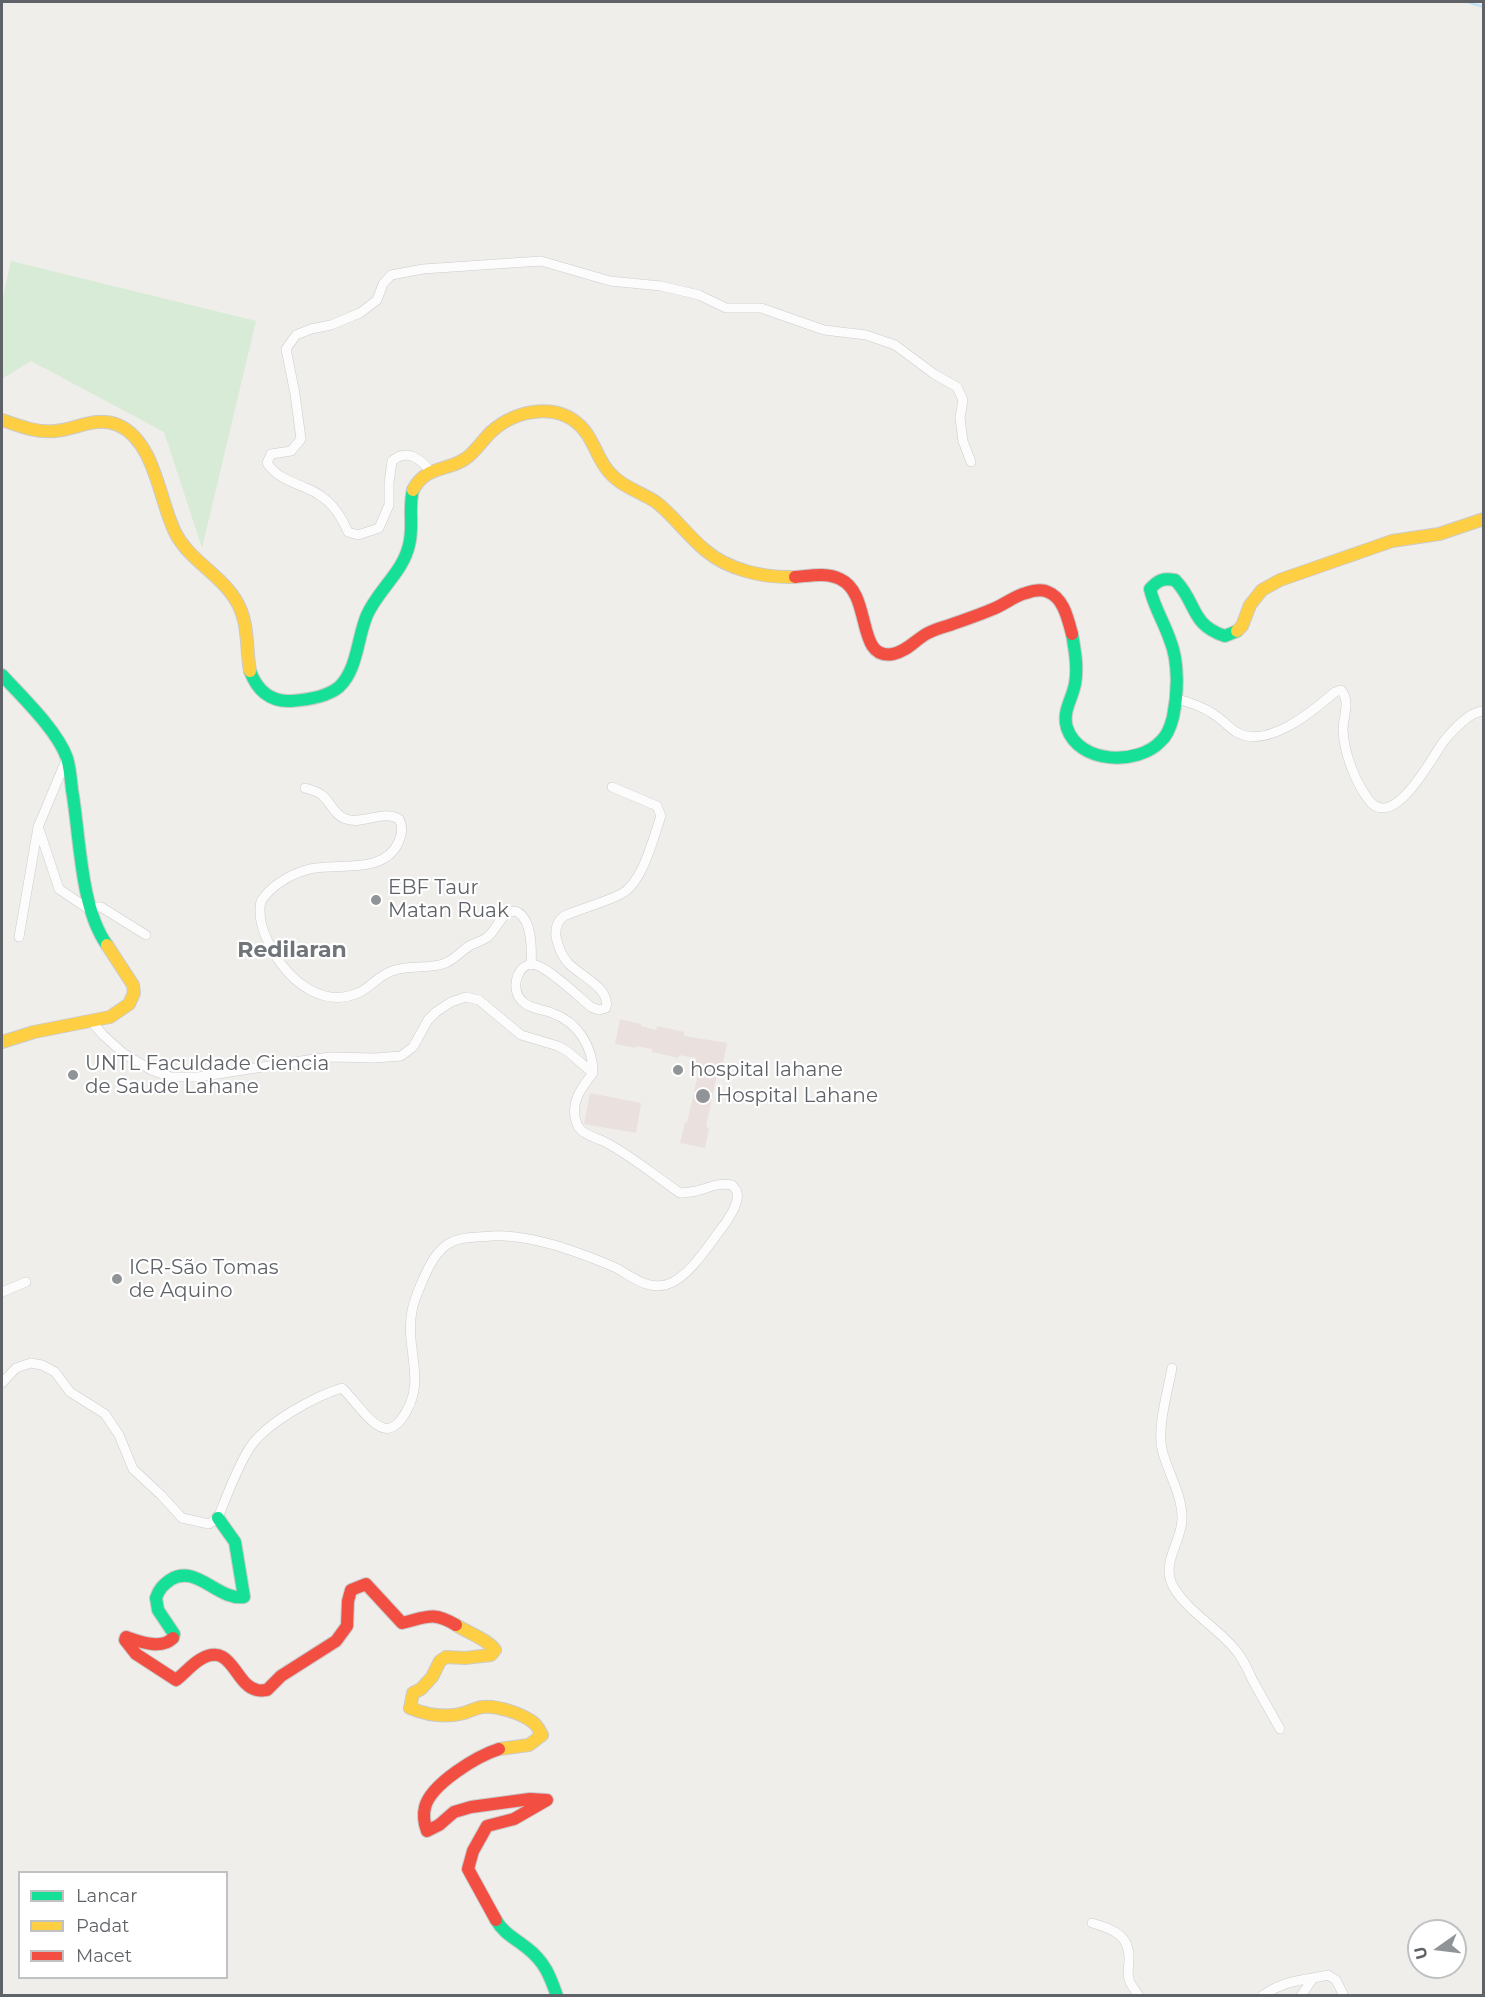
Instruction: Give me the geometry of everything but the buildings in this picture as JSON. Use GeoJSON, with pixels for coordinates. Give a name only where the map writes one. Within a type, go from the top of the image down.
{"type":"FeatureCollection","features":[{"type":"Feature","properties":{"kind":"main road"},"geometry":{"type":"LineString","coordinates":[[2,420],[26,429],[40,431],[56,431],[92,422],[105,422],[117,424],[130,432],[141,444],[149,459],[175,532],[181,542],[219,577],[238,603],[244,619],[252,678],[259,689],[269,697],[292,702],[328,694],[339,687],[347,676],[354,663],[359,636],[367,613],[408,550],[411,535],[411,497],[417,481],[431,472],[451,466],[471,456],[496,428],[516,416],[544,411],[558,412],[578,423],[586,432],[602,464],[612,476],[645,494],[662,507],[700,546],[720,561],[731,566],[785,577],[831,576],[845,581],[852,588],[865,619],[867,638],[874,649],[885,655],[897,654],[908,649],[934,629],[994,608],[1027,591],[1050,592],[1057,597],[1066,612],[1077,667],[1075,688],[1067,704],[1065,720],[1069,734],[1082,748],[1092,754],[1136,757],[1148,752],[1164,740],[1170,727],[1175,698],[1174,650],[1152,602],[1150,589],[1156,582],[1164,578],[1174,580],[1182,586],[1203,625],[1212,632],[1225,636],[1235,633],[1242,626],[1250,605],[1262,590],[1280,580],[1392,542],[1439,534],[1484,519]]}},
{"type":"Feature","properties":{"kind":"main road"},"geometry":{"type":"LineString","coordinates":[[2,675],[40,717],[66,758],[77,818],[86,896],[102,939],[126,973],[133,985],[134,993],[129,1004],[110,1017],[34,1032],[2,1042]]}},
{"type":"Feature","properties":{"kind":"main road"},"geometry":{"type":"LineString","coordinates":[[218,1518],[236,1542],[244,1597],[231,1599],[202,1580],[190,1577],[168,1581],[157,1593],[155,1600],[164,1621],[174,1634],[173,1640],[156,1644],[137,1642],[126,1637],[125,1640],[136,1654],[176,1680],[195,1662],[211,1655],[223,1657],[234,1666],[247,1683],[257,1690],[267,1689],[281,1676],[336,1641],[347,1626],[351,1590],[366,1584],[381,1597],[395,1618],[402,1623],[433,1615],[446,1619],[475,1637],[491,1643],[495,1650],[491,1655],[465,1658],[446,1657],[440,1660],[432,1677],[421,1689],[412,1693],[410,1708],[434,1716],[458,1715],[483,1706],[506,1711],[536,1724],[542,1735],[536,1742],[525,1746],[503,1748],[462,1768],[441,1785],[426,1802],[423,1822],[427,1831],[439,1825],[454,1812],[471,1807],[530,1799],[547,1800],[514,1819],[487,1826],[472,1851],[468,1869],[500,1928],[530,1950],[549,1971],[557,1995]]}},
{"type":"Feature","properties":{"kind":"street"},"geometry":{"type":"LineString","coordinates":[[431,472],[423,461],[409,454],[399,455],[392,461],[389,505],[379,528],[358,535],[348,532],[341,516],[321,495],[273,472],[267,463],[271,454],[291,451],[301,439],[295,394],[285,349],[296,335],[331,325],[360,313],[377,300],[383,284],[392,274],[423,269],[541,261],[610,281],[661,286],[699,295],[726,308],[761,308],[824,330],[866,335],[895,345],[933,374],[957,387],[963,400],[960,418],[963,441],[971,462]]}},
{"type":"Feature","properties":{"kind":"street"},"geometry":{"type":"LineString","coordinates":[[1175,698],[1210,711],[1236,732],[1245,736],[1260,737],[1299,721],[1335,692],[1341,690],[1347,702],[1343,730],[1347,752],[1358,782],[1370,802],[1380,808],[1400,801],[1413,788],[1445,740],[1471,716],[1484,711]]}},
{"type":"Feature","properties":{"kind":"street"},"geometry":{"type":"LineString","coordinates":[[18,937],[38,827],[66,758]]}},
{"type":"Feature","properties":{"kind":"street"},"geometry":{"type":"LineString","coordinates":[[2,1383],[16,1368],[31,1364],[42,1365],[55,1371],[70,1392],[105,1414],[119,1435],[133,1469],[182,1518],[209,1524],[218,1518],[249,1448],[284,1418],[322,1394],[342,1388],[354,1398],[370,1419],[384,1428],[393,1427],[401,1419],[416,1389],[412,1312],[433,1259],[444,1246],[461,1237],[500,1235],[558,1246],[613,1266],[649,1285],[668,1284],[684,1275],[729,1221],[737,1200],[737,1193],[732,1185],[724,1183],[697,1191],[680,1193],[618,1149],[582,1131],[577,1123],[575,1109],[578,1092],[593,1073],[593,1058],[586,1040],[561,1017],[531,1007],[522,1002],[516,994],[515,984],[523,969],[531,965],[538,966],[591,1007],[599,1010],[606,1008],[607,1000],[602,992],[563,957],[556,938],[556,927],[564,916],[623,894],[635,882],[645,861],[661,816],[657,806],[612,787]]}},
{"type":"Feature","properties":{"kind":"street"},"geometry":{"type":"LineString","coordinates":[[305,788],[322,795],[338,815],[345,819],[358,820],[391,816],[399,819],[402,826],[395,849],[381,860],[362,865],[305,870],[279,883],[261,901],[260,917],[271,946],[283,967],[300,984],[326,997],[344,997],[357,993],[390,971],[447,962],[469,946],[490,935],[505,914],[515,910],[523,916],[532,942],[531,965]]}},
{"type":"Feature","properties":{"kind":"street"},"geometry":{"type":"LineString","coordinates":[[38,827],[60,889],[90,909],[101,907],[146,935]]}},
{"type":"Feature","properties":{"kind":"street"},"geometry":{"type":"LineString","coordinates":[[91,1021],[114,1046],[134,1061],[161,1075],[188,1078],[331,1057],[401,1056],[412,1047],[428,1020],[436,1012],[459,998],[472,998],[487,1006],[521,1035],[558,1046],[593,1073]]}},
{"type":"Feature","properties":{"kind":"street"},"geometry":{"type":"LineString","coordinates":[[2,1292],[26,1282]]}},
{"type":"Feature","properties":{"kind":"street"},"geometry":{"type":"LineString","coordinates":[[1173,1368],[1160,1432],[1164,1457],[1177,1490],[1183,1521],[1172,1550],[1169,1568],[1171,1581],[1174,1589],[1192,1609],[1219,1632],[1238,1653],[1280,1729]]}},
{"type":"Feature","properties":{"kind":"street"},"geometry":{"type":"LineString","coordinates":[[1092,1923],[1122,1934],[1130,1956],[1129,1982],[1139,1995]]}},
{"type":"Feature","properties":{"kind":"street"},"geometry":{"type":"LineString","coordinates":[[1262,1995],[1286,1982],[1321,1975],[1333,1977],[1344,1995]]}},
{"type":"Feature","properties":{"kind":"street"},"geometry":{"type":"LineString","coordinates":[[1301,1995],[1313,1978]]}},
{"type":"Feature","properties":{"kind":"shaded area","name":"Hospital Lahane"},"geometry":{"type":"Polygon","coordinates":[[[620,1019],[656,1030],[657,1026],[684,1032],[684,1036],[727,1043],[722,1069],[718,1069],[706,1127],[709,1128],[705,1148],[680,1143],[685,1122],[687,1123],[700,1065],[695,1063],[696,1058],[679,1055],[678,1058],[652,1052],[652,1049],[615,1044],[620,1019]]]}},
{"type":"Feature","properties":{"kind":"shaded area","name":"Hospital Lahane"},"geometry":{"type":"Polygon","coordinates":[[[590,1093],[641,1103],[636,1133],[584,1124],[590,1093]]]}},
{"type":"Feature","properties":{"kind":"green space"},"geometry":{"type":"Polygon","coordinates":[[[11,261],[256,321],[202,548],[164,432],[31,361],[2,379],[2,302],[11,261]]]}},
{"type":"Feature","properties":{"kind":"waterway"},"geometry":{"type":"LineString","coordinates":[[1467,2],[1484,7]]}},
{"type":"Feature","properties":{"kind":"traffic: fast"},"geometry":{"type":"LineString","coordinates":[[250,671],[256,684],[265,694],[283,701],[316,697],[339,687],[354,662],[367,615],[406,555],[410,538],[413,490]]}},
{"type":"Feature","properties":{"kind":"traffic: fast"},"geometry":{"type":"LineString","coordinates":[[1072,634],[1076,672],[1074,690],[1066,716],[1067,728],[1074,740],[1084,749],[1096,755],[1124,757],[1138,755],[1161,741],[1169,730],[1175,708],[1177,688],[1175,658],[1150,589],[1161,580],[1175,580],[1206,626],[1225,636],[1237,631]]}},
{"type":"Feature","properties":{"kind":"traffic: fast"},"geometry":{"type":"LineString","coordinates":[[2,675],[47,725],[67,758],[86,892],[98,930],[107,945]]}},
{"type":"Feature","properties":{"kind":"traffic: fast"},"geometry":{"type":"LineString","coordinates":[[173,1638],[174,1634],[158,1610],[156,1598],[158,1592],[170,1580],[180,1576],[189,1576],[225,1594],[244,1597],[235,1542],[218,1518]]}},
{"type":"Feature","properties":{"kind":"traffic: fast"},"geometry":{"type":"LineString","coordinates":[[496,1920],[506,1932],[543,1964],[557,1996]]}},
{"type":"Feature","properties":{"kind":"traffic: slow"},"geometry":{"type":"LineString","coordinates":[[413,490],[425,476],[469,456],[501,424],[525,414],[551,412],[574,421],[588,435],[602,463],[615,478],[656,502],[714,557],[735,568],[759,574],[795,577]]}},
{"type":"Feature","properties":{"kind":"traffic: slow"},"geometry":{"type":"LineString","coordinates":[[2,420],[42,431],[63,430],[102,422],[118,425],[130,433],[148,457],[169,519],[181,542],[224,585],[238,604],[246,629],[250,671]]}},
{"type":"Feature","properties":{"kind":"traffic: slow"},"geometry":{"type":"LineString","coordinates":[[1237,631],[1242,626],[1250,605],[1262,590],[1280,580],[1392,541],[1439,534],[1484,519]]}},
{"type":"Feature","properties":{"kind":"traffic: slow"},"geometry":{"type":"LineString","coordinates":[[2,1042],[34,1032],[110,1017],[129,1004],[134,993],[133,985],[107,945]]}},
{"type":"Feature","properties":{"kind":"traffic: slow"},"geometry":{"type":"LineString","coordinates":[[456,1625],[483,1640],[495,1650],[491,1655],[465,1658],[446,1657],[440,1661],[432,1677],[421,1689],[413,1693],[410,1708],[443,1715],[457,1715],[482,1707],[502,1709],[517,1713],[529,1720],[535,1724],[542,1735],[529,1745],[499,1749]]}},
{"type":"Feature","properties":{"kind":"traffic: jam"},"geometry":{"type":"LineString","coordinates":[[795,577],[829,576],[840,579],[850,587],[857,598],[868,637],[873,647],[881,653],[893,654],[908,648],[933,630],[988,611],[1022,594],[1037,591],[1048,592],[1058,599],[1062,604],[1072,634]]}},
{"type":"Feature","properties":{"kind":"traffic: jam"},"geometry":{"type":"LineString","coordinates":[[173,1638],[163,1644],[144,1643],[126,1637],[125,1640],[136,1654],[176,1680],[195,1663],[211,1655],[227,1660],[250,1687],[267,1690],[281,1676],[336,1641],[347,1626],[351,1590],[366,1584],[402,1623],[430,1616],[456,1625]]}},
{"type":"Feature","properties":{"kind":"traffic: jam"},"geometry":{"type":"LineString","coordinates":[[496,1920],[468,1869],[473,1851],[487,1826],[514,1819],[547,1800],[530,1799],[471,1807],[454,1812],[439,1825],[427,1831],[424,1816],[429,1798],[445,1780],[468,1764],[499,1749]]}},
{"type":"Feature","properties":{"kind":"place","name":"EBF Taur Matan Ruak"},"geometry":{"type":"Point","coordinates":[376,900]}},
{"type":"Feature","properties":{"kind":"place","name":"hospital lahane"},"geometry":{"type":"Point","coordinates":[678,1070]}},
{"type":"Feature","properties":{"kind":"place","name":"UNTL Faculdade Ciencia de Saude Lahane"},"geometry":{"type":"Point","coordinates":[73,1075]}},
{"type":"Feature","properties":{"kind":"place","name":"Hospital Lahane"},"geometry":{"type":"Point","coordinates":[703,1096]}},
{"type":"Feature","properties":{"kind":"place","name":"ICR-São Tomas de Aquino"},"geometry":{"type":"Point","coordinates":[117,1279]}},
{"type":"Feature","properties":{"kind":"district","name":"Redilaran"},"geometry":{"type":"Point","coordinates":[292,951]}}]}
